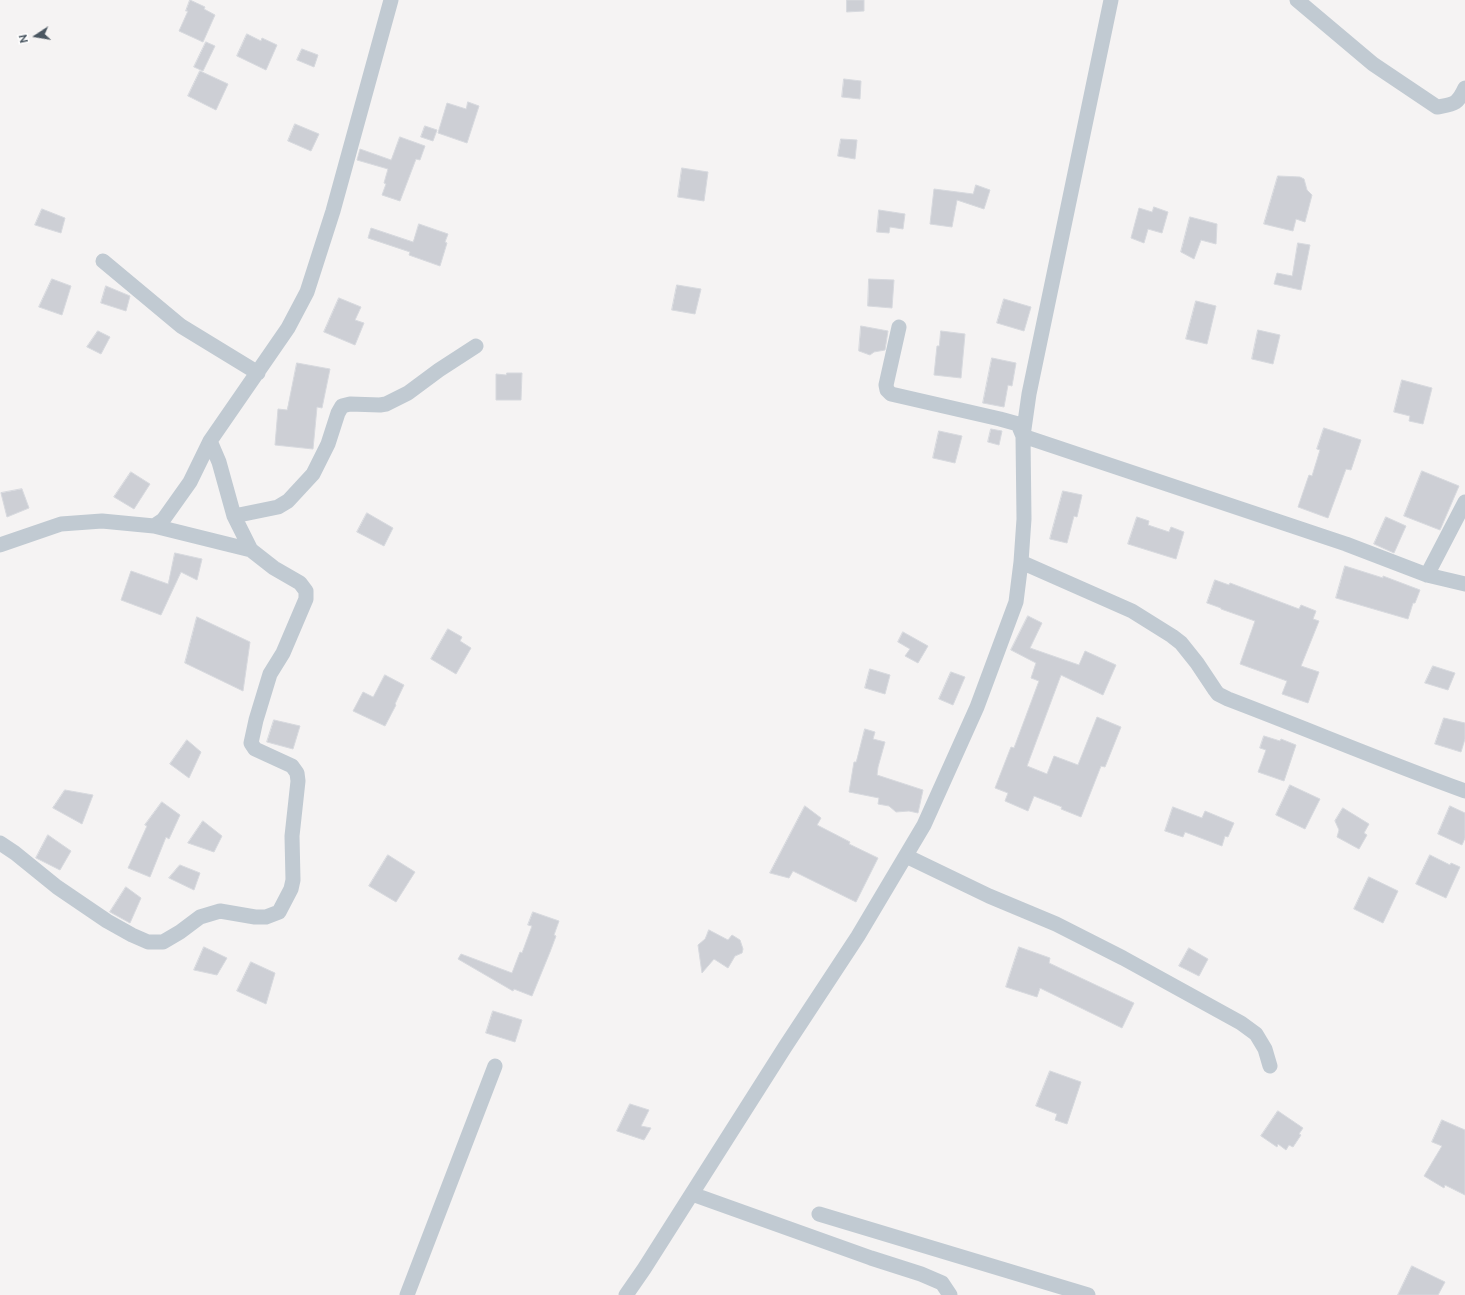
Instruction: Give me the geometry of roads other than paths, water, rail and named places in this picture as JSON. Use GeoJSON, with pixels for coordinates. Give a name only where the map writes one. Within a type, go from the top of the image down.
{"type":"FeatureCollection","features":[{"type":"Feature","properties":{"kind":"street"},"geometry":{"type":"LineString","coordinates":[[154,526],[163,520],[190,482],[210,441],[288,328],[307,292],[335,203],[391,0]]}},
{"type":"Feature","properties":{"kind":"street"},"geometry":{"type":"LineString","coordinates":[[626,1295],[858,936],[906,856],[924,825],[977,707],[1016,602],[1024,519],[1023,436],[1029,394],[1111,0]]}},
{"type":"Feature","properties":{"kind":"street"},"geometry":{"type":"LineString","coordinates":[[1297,0],[1373,64],[1437,107],[1452,104],[1460,100],[1465,88]]}},
{"type":"Feature","properties":{"kind":"street"},"geometry":{"type":"LineString","coordinates":[[103,261],[180,326],[258,373]]}},
{"type":"Feature","properties":{"kind":"street"},"geometry":{"type":"LineString","coordinates":[[899,327],[886,385],[891,394],[1018,424],[1023,436],[1346,544],[1427,575],[1465,584]]}},
{"type":"Feature","properties":{"kind":"street"},"geometry":{"type":"LineString","coordinates":[[234,516],[278,507],[288,501],[313,474],[328,444],[338,413],[342,406],[350,404],[386,404],[408,393],[438,370],[476,346]]}},
{"type":"Feature","properties":{"kind":"street"},"geometry":{"type":"LineString","coordinates":[[0,843],[15,853],[57,887],[101,917],[132,935],[148,942],[163,942],[200,917],[220,911],[254,917],[266,917],[279,912],[291,889],[293,880],[292,836],[298,781],[297,773],[292,766],[255,749],[251,744],[256,720],[270,674],[283,653],[306,599],[306,591],[300,583],[274,568],[252,550],[234,516],[219,462],[210,441]]}},
{"type":"Feature","properties":{"kind":"street"},"geometry":{"type":"LineString","coordinates":[[1427,575],[1465,502]]}},
{"type":"Feature","properties":{"kind":"street"},"geometry":{"type":"LineString","coordinates":[[0,545],[61,524],[102,521],[154,526],[252,550]]}},
{"type":"Feature","properties":{"kind":"street"},"geometry":{"type":"LineString","coordinates":[[1021,562],[1132,611],[1172,636],[1181,643],[1197,663],[1218,694],[1388,763],[1465,791]]}},
{"type":"Feature","properties":{"kind":"street"},"geometry":{"type":"LineString","coordinates":[[906,856],[989,896],[1056,924],[1109,951],[1241,1023],[1256,1034],[1265,1049],[1270,1066]]}},
{"type":"Feature","properties":{"kind":"street"},"geometry":{"type":"LineString","coordinates":[[407,1295],[495,1066]]}},
{"type":"Feature","properties":{"kind":"street"},"geometry":{"type":"LineString","coordinates":[[692,1194],[871,1258],[921,1274],[942,1284],[950,1295]]}},
{"type":"Feature","properties":{"kind":"street"},"geometry":{"type":"LineString","coordinates":[[819,1214],[1088,1295]]}}]}
